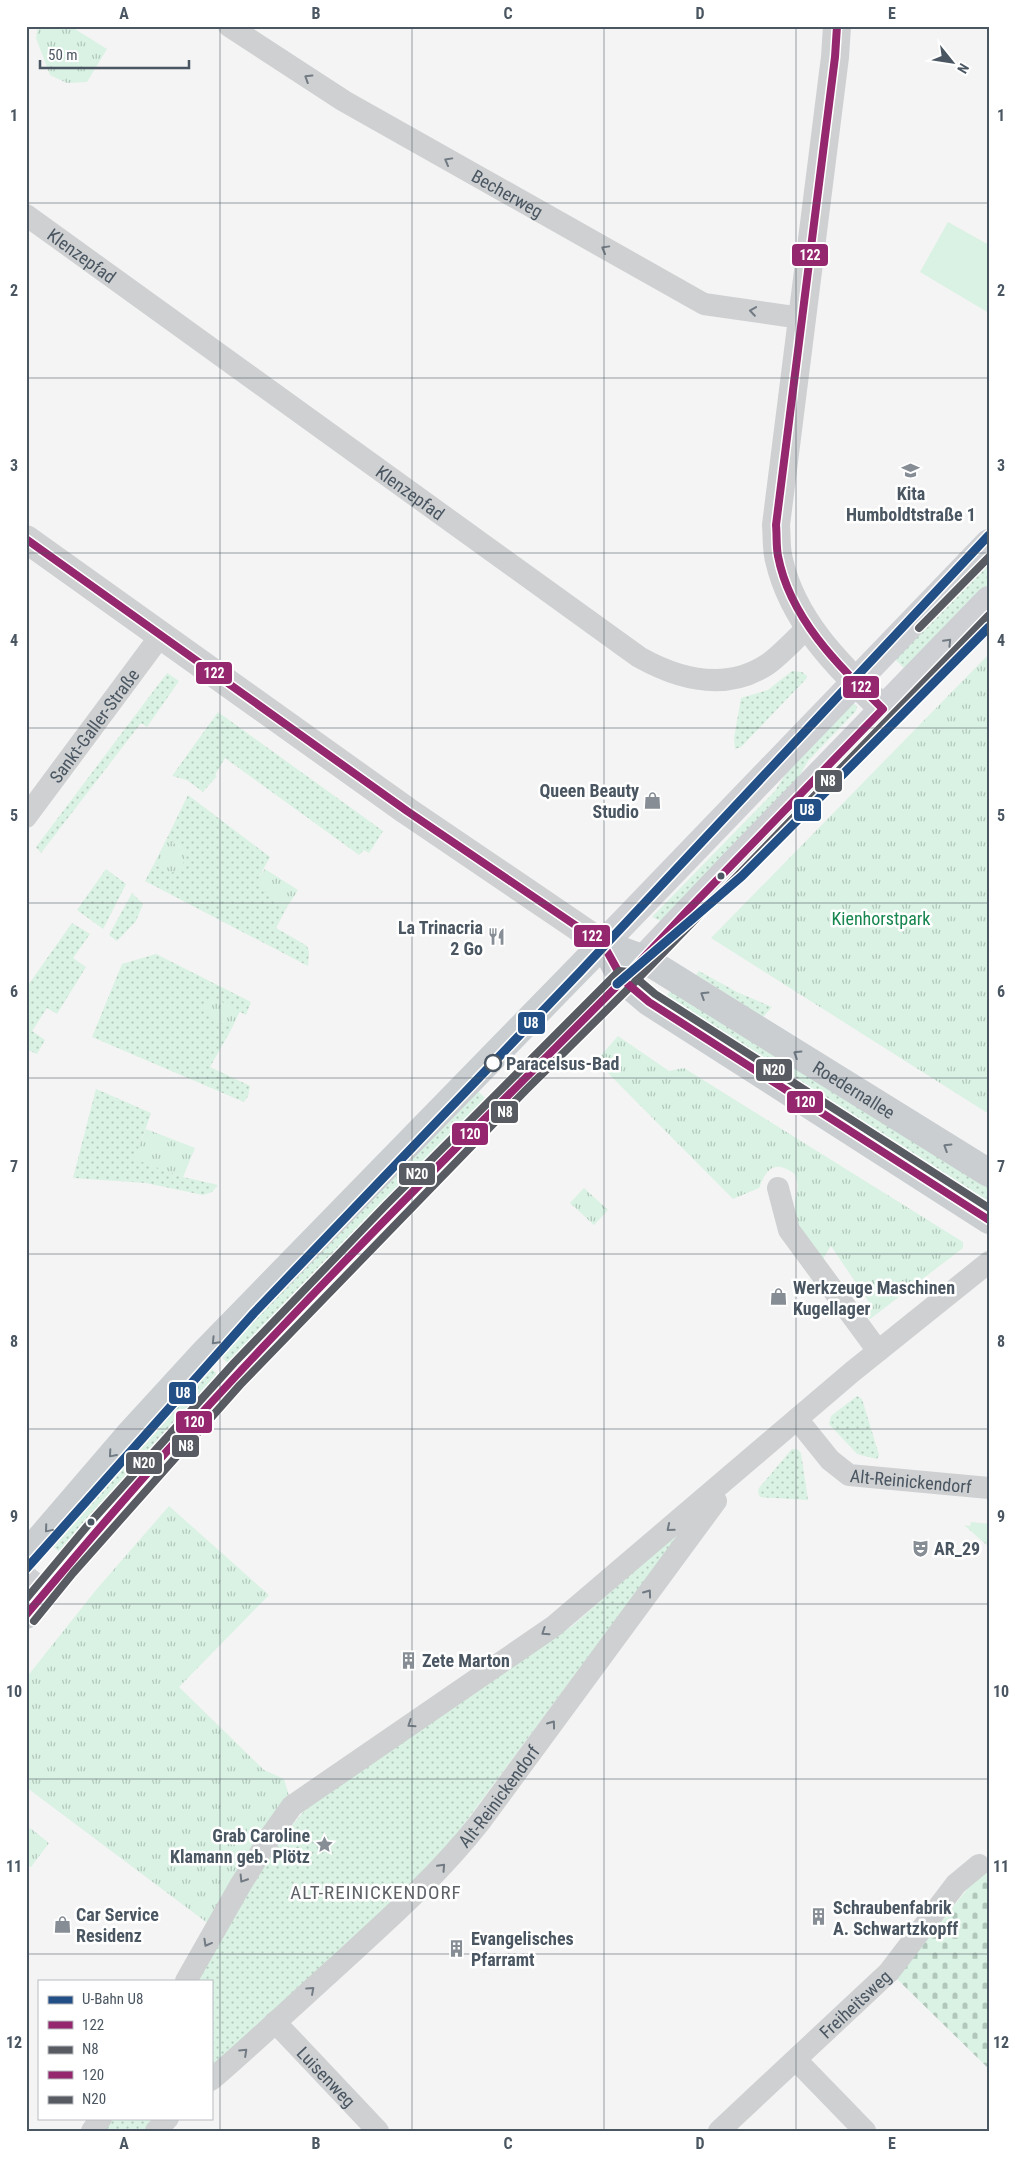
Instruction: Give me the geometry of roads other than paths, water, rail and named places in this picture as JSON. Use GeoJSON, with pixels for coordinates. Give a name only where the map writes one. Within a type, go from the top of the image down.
{"type":"FeatureCollection","features":[{"type":"Feature","properties":{"kind":"main road"},"geometry":{"type":"LineString","coordinates":[[26,1555],[128,1436],[205,1352],[603,944],[989,543]]}},
{"type":"Feature","properties":{"kind":"main road"},"geometry":{"type":"LineString","coordinates":[[26,1615],[35,1587],[142,1478],[233,1378],[519,1083],[624,980],[720,876],[989,600]]}},
{"type":"Feature","properties":{"kind":"main road"},"geometry":{"type":"LineString","coordinates":[[603,944],[624,980],[649,1002],[989,1220]]}},
{"type":"Feature","properties":{"kind":"main road","name":"Roedernallee"},"geometry":{"type":"LineString","coordinates":[[603,944],[644,959],[989,1173]]}},
{"type":"Feature","properties":{"kind":"street","name":"Becherweg"},"geometry":{"type":"LineString","coordinates":[[229,26],[344,101],[704,304],[801,318]]}},
{"type":"Feature","properties":{"kind":"street"},"geometry":{"type":"LineString","coordinates":[[837,26],[835,57],[776,526],[778,558],[786,584],[808,628],[855,681],[883,709]]}},
{"type":"Feature","properties":{"kind":"street","name":"Klenzepfad"},"geometry":{"type":"LineString","coordinates":[[26,215],[638,657],[656,667],[690,679],[706,681],[732,680],[752,673],[770,662],[808,628]]}},
{"type":"Feature","properties":{"kind":"street"},"geometry":{"type":"LineString","coordinates":[[26,538],[407,811],[603,944]]}},
{"type":"Feature","properties":{"kind":"street","name":"Sankt-Galler-Straße"},"geometry":{"type":"LineString","coordinates":[[26,817],[161,635]]}},
{"type":"Feature","properties":{"kind":"street"},"geometry":{"type":"LineString","coordinates":[[778,1188],[789,1230],[878,1351]]}},
{"type":"Feature","properties":{"kind":"street","name":"Alt-Reinickendorf"},"geometry":{"type":"LineString","coordinates":[[187,1980],[241,1884],[292,1806],[554,1626],[878,1351],[989,1262]]}},
{"type":"Feature","properties":{"kind":"street","name":"Alt-Reinickendorf"},"geometry":{"type":"LineString","coordinates":[[797,1420],[830,1460],[849,1475],[989,1488]]}},
{"type":"Feature","properties":{"kind":"street","name":"Alt-Reinickendorf"},"geometry":{"type":"LineString","coordinates":[[212,2079],[421,1888],[459,1849],[738,1471]]}},
{"type":"Feature","properties":{"kind":"street","name":"Freiheitsweg"},"geometry":{"type":"LineString","coordinates":[[719,2131],[889,1972],[956,1884],[979,1865]]}},
{"type":"Feature","properties":{"kind":"street","name":"Luisenweg"},"geometry":{"type":"LineString","coordinates":[[275,2022],[378,2131]]}},
{"type":"Feature","properties":{"kind":"street"},"geometry":{"type":"LineString","coordinates":[[796,2060],[865,2131]]}},
{"type":"Feature","properties":{"kind":"street"},"geometry":{"type":"LineString","coordinates":[[92,2131],[100,2120]]}},
{"type":"Feature","properties":{"kind":"street"},"geometry":{"type":"LineString","coordinates":[[156,2131],[166,2120]]}},
{"type":"Feature","properties":{"kind":"metro line","name":"U8"},"geometry":{"type":"LineString","coordinates":[[26,1569],[254,1313],[579,973],[989,535]]}},
{"type":"Feature","properties":{"kind":"metro line","name":"U8"},"geometry":{"type":"LineString","coordinates":[[617,984],[742,876],[989,627]]}},
{"type":"Feature","properties":{"kind":"place","name":"Kita Humboldtstraße 1"},"geometry":{"type":"Point","coordinates":[911,470]}},
{"type":"Feature","properties":{"kind":"place","name":"Queen Beauty Studio"},"geometry":{"type":"Point","coordinates":[653,800]}},
{"type":"Feature","properties":{"kind":"place","name":"La Trinacria 2 Go"},"geometry":{"type":"Point","coordinates":[497,937]}},
{"type":"Feature","properties":{"kind":"place","name":"Paracelsus-Bad"},"geometry":{"type":"Point","coordinates":[493,1063]}},
{"type":"Feature","properties":{"kind":"place","name":"Werkzeuge Maschinen Kugellager"},"geometry":{"type":"Point","coordinates":[779,1297]}},
{"type":"Feature","properties":{"kind":"place","name":"AR_29"},"geometry":{"type":"Point","coordinates":[920,1548]}},
{"type":"Feature","properties":{"kind":"place","name":"Zete Marton"},"geometry":{"type":"Point","coordinates":[408,1660]}},
{"type":"Feature","properties":{"kind":"place","name":"Grab Caroline Klamann geb. Plötz"},"geometry":{"type":"Point","coordinates":[324,1845]}},
{"type":"Feature","properties":{"kind":"place","name":"Schraubenfabrik A. Schwartzkopff"},"geometry":{"type":"Point","coordinates":[819,1917]}},
{"type":"Feature","properties":{"kind":"place","name":"Car Service Residenz"},"geometry":{"type":"Point","coordinates":[62,1924]}},
{"type":"Feature","properties":{"kind":"place","name":"Evangelisches Pfarramt"},"geometry":{"type":"Point","coordinates":[457,1948]}},
{"type":"Feature","properties":{"kind":"district","name":"ALT-REINICKENDORF"},"geometry":{"type":"Point","coordinates":[376,1892]}},
{"type":"Feature","properties":{"kind":"park label","name":"Kienhorstpark"},"geometry":{"type":"Point","coordinates":[881,918]}}]}
